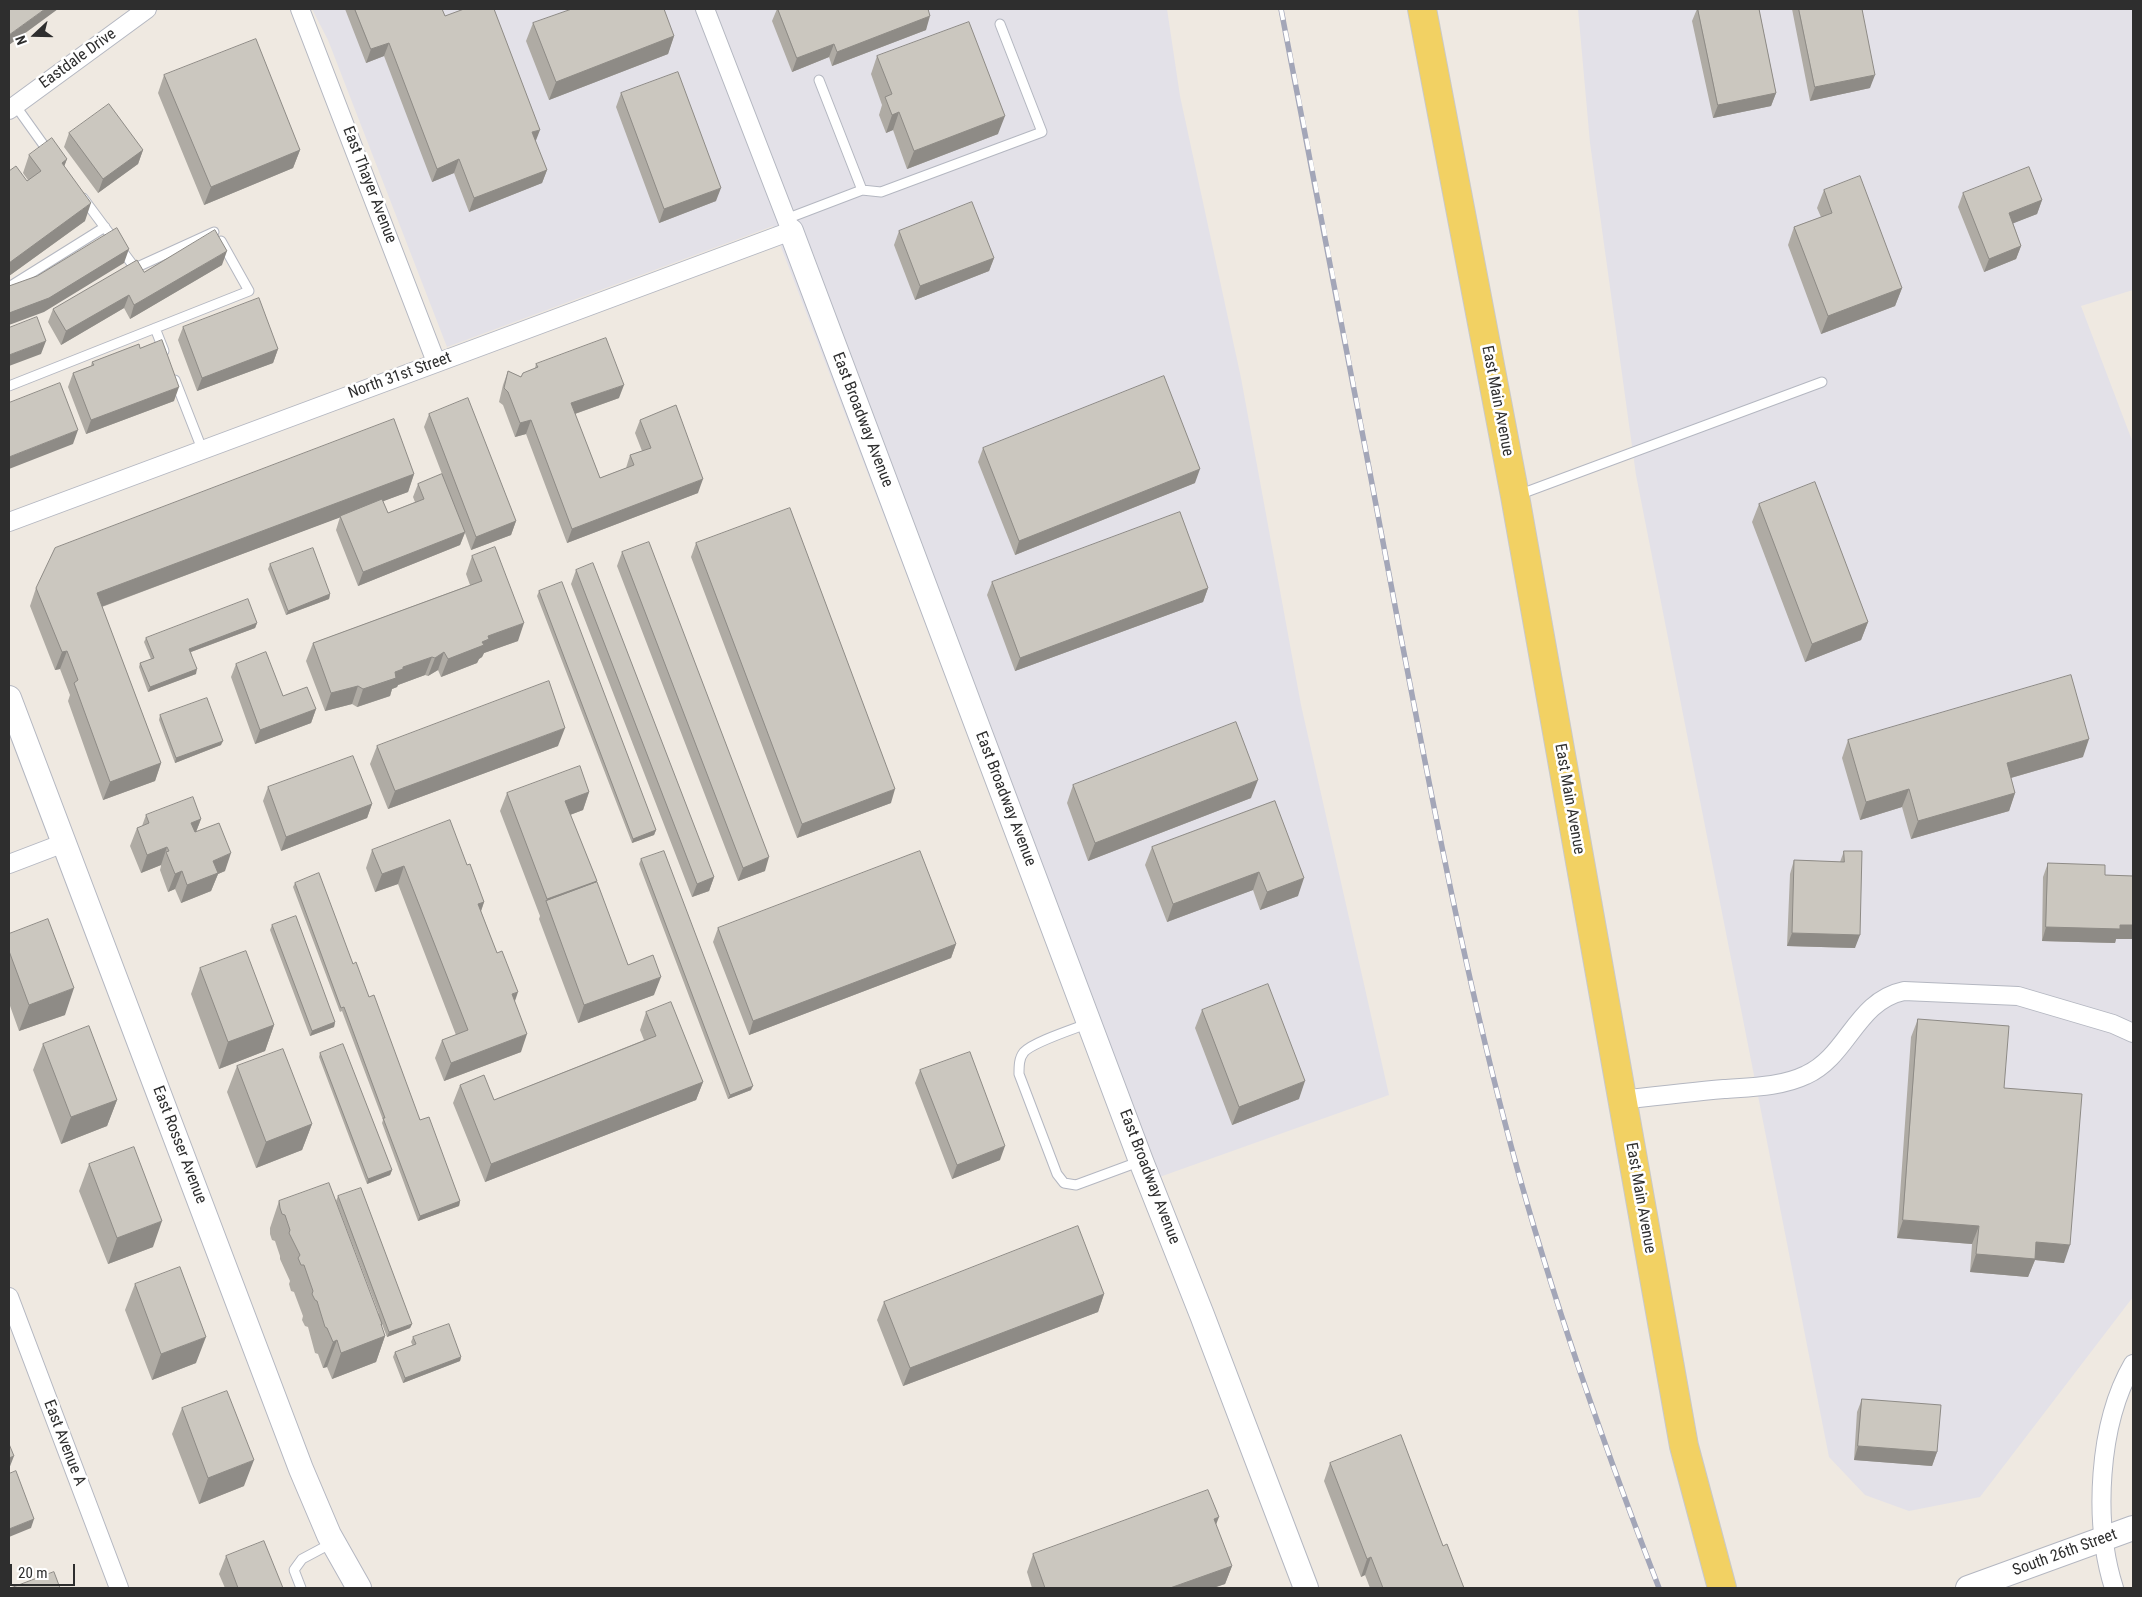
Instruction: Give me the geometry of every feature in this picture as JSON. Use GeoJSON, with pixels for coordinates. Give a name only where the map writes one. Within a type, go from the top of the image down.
{"type":"FeatureCollection","features":[{"type":"Feature","properties":{"kind":"main road","name":"East Main Avenue"},"geometry":{"type":"LineString","coordinates":[[1422,9],[1516,496],[1684,1446],[1722,1588]]}},
{"type":"Feature","properties":{"kind":"street","name":"Eastdale Drive"},"geometry":{"type":"LineString","coordinates":[[12,107],[147,9]]}},
{"type":"Feature","properties":{"kind":"street","name":"East Thayer Avenue"},"geometry":{"type":"LineString","coordinates":[[300,9],[436,362]]}},
{"type":"Feature","properties":{"kind":"street","name":"East Broadway Avenue"},"geometry":{"type":"LineString","coordinates":[[705,9],[1141,1161],[1306,1588]]}},
{"type":"Feature","properties":{"kind":"street","name":"North 31st Street"},"geometry":{"type":"LineString","coordinates":[[9,522],[436,362],[788,225]]}},
{"type":"Feature","properties":{"kind":"street","name":"East Rosser Avenue"},"geometry":{"type":"LineString","coordinates":[[9,698],[301,1469],[333,1542],[359,1588]]}},
{"type":"Feature","properties":{"kind":"street"},"geometry":{"type":"LineString","coordinates":[[9,864],[64,843]]}},
{"type":"Feature","properties":{"kind":"street"},"geometry":{"type":"LineString","coordinates":[[1622,1100],[1768,1085],[1807,1075],[1833,1055],[1859,1020],[1880,1000],[1891,993],[1904,990],[2018,996],[2105,1021],[2133,1033]]}},
{"type":"Feature","properties":{"kind":"street","name":"East Avenue A"},"geometry":{"type":"LineString","coordinates":[[9,1297],[120,1588]]}},
{"type":"Feature","properties":{"kind":"street"},"geometry":{"type":"LineString","coordinates":[[2114,1588],[2103,1539],[2102,1497],[2107,1450],[2118,1398],[2133,1364]]}},
{"type":"Feature","properties":{"kind":"street","name":"South 26th Street"},"geometry":{"type":"LineString","coordinates":[[1968,1588],[2133,1528]]}},
{"type":"Feature","properties":{"kind":"lane"},"geometry":{"type":"LineString","coordinates":[[788,225],[862,190],[881,192],[1042,132],[1000,24]]}},
{"type":"Feature","properties":{"kind":"lane"},"geometry":{"type":"LineString","coordinates":[[819,80],[862,190]]}},
{"type":"Feature","properties":{"kind":"lane"},"geometry":{"type":"LineString","coordinates":[[12,107],[53,159]]}},
{"type":"Feature","properties":{"kind":"lane"},"geometry":{"type":"LineString","coordinates":[[9,386],[249,291],[216,231],[135,268],[76,189]]}},
{"type":"Feature","properties":{"kind":"lane"},"geometry":{"type":"LineString","coordinates":[[9,287],[106,227]]}},
{"type":"Feature","properties":{"kind":"lane"},"geometry":{"type":"LineString","coordinates":[[155,328],[166,356]]}},
{"type":"Feature","properties":{"kind":"lane"},"geometry":{"type":"LineString","coordinates":[[173,375],[202,449]]}},
{"type":"Feature","properties":{"kind":"lane"},"geometry":{"type":"LineString","coordinates":[[1516,496],[1822,382]]}},
{"type":"Feature","properties":{"kind":"lane"},"geometry":{"type":"LineString","coordinates":[[1089,1023],[1031,1046],[1020,1058],[1019,1074],[1057,1174],[1064,1183],[1076,1185],[1141,1161]]}},
{"type":"Feature","properties":{"kind":"lane"},"geometry":{"type":"LineString","coordinates":[[301,1588],[294,1570],[302,1559],[333,1542]]}},
{"type":"Feature","properties":{"kind":"shaded area"},"geometry":{"type":"Polygon","coordinates":[[[312,9],[1167,9],[1180,96],[1241,378],[1301,705],[1389,1095],[1140,1184],[773,226],[447,347],[328,40],[312,9]]]}},
{"type":"Feature","properties":{"kind":"shaded area"},"geometry":{"type":"Polygon","coordinates":[[[1578,9],[2133,9],[2133,290],[2081,306],[2133,443],[2133,1297],[1980,1497],[1909,1511],[1865,1495],[1829,1457],[1636,475],[1590,143],[1578,9]]]}},
{"type":"Feature","properties":{"kind":"building"},"geometry":{"type":"Polygon","coordinates":[[[9,9],[45,9],[9,35],[9,9]]]}},
{"type":"Feature","properties":{"kind":"building"},"geometry":{"type":"Polygon","coordinates":[[[355,9],[442,9],[445,16],[464,9],[494,9],[540,130],[532,132],[547,170],[474,198],[459,159],[437,169],[389,43],[371,49],[355,9]]]}},
{"type":"Feature","properties":{"kind":"building"},"geometry":{"type":"Polygon","coordinates":[[[572,9],[664,9],[674,36],[556,82],[533,23],[572,9]]]}},
{"type":"Feature","properties":{"kind":"building"},"geometry":{"type":"Polygon","coordinates":[[[778,9],[928,9],[930,16],[837,52],[834,44],[797,58],[778,9]]]}},
{"type":"Feature","properties":{"kind":"building"},"geometry":{"type":"Polygon","coordinates":[[[1698,9],[1759,9],[1776,93],[1718,105],[1698,9]]]}},
{"type":"Feature","properties":{"kind":"building"},"geometry":{"type":"Polygon","coordinates":[[[1799,9],[1862,9],[1875,75],[1815,87],[1799,9]]]}},
{"type":"Feature","properties":{"kind":"building"},"geometry":{"type":"Polygon","coordinates":[[[969,22],[1005,116],[914,151],[899,112],[892,115],[885,97],[892,94],[877,56],[969,22]]]}},
{"type":"Feature","properties":{"kind":"building"},"geometry":{"type":"Polygon","coordinates":[[[256,39],[300,150],[211,187],[164,75],[256,39]]]}},
{"type":"Feature","properties":{"kind":"building"},"geometry":{"type":"Polygon","coordinates":[[[678,72],[721,188],[664,209],[621,93],[678,72]]]}},
{"type":"Feature","properties":{"kind":"building"},"geometry":{"type":"Polygon","coordinates":[[[109,104],[143,150],[103,179],[69,133],[109,104]]]}},
{"type":"Feature","properties":{"kind":"building"},"geometry":{"type":"Polygon","coordinates":[[[52,138],[67,159],[62,163],[91,203],[9,263],[9,171],[16,166],[27,181],[41,171],[29,155],[52,138]]]}},
{"type":"Feature","properties":{"kind":"building"},"geometry":{"type":"Polygon","coordinates":[[[2029,167],[2042,200],[2009,213],[2021,246],[1989,259],[1963,193],[2029,167]]]}},
{"type":"Feature","properties":{"kind":"building"},"geometry":{"type":"Polygon","coordinates":[[[1860,176],[1902,288],[1828,316],[1794,227],[1832,213],[1824,190],[1860,176]]]}},
{"type":"Feature","properties":{"kind":"building"},"geometry":{"type":"Polygon","coordinates":[[[972,202],[994,258],[920,286],[899,231],[972,202]]]}},
{"type":"Feature","properties":{"kind":"building"},"geometry":{"type":"Polygon","coordinates":[[[117,228],[129,249],[49,298],[9,313],[9,286],[37,276],[117,228]]]}},
{"type":"Feature","properties":{"kind":"building"},"geometry":{"type":"Polygon","coordinates":[[[215,230],[227,251],[134,305],[129,295],[66,331],[53,309],[137,260],[144,272],[215,230]]]}},
{"type":"Feature","properties":{"kind":"building"},"geometry":{"type":"Polygon","coordinates":[[[259,298],[278,349],[202,378],[183,327],[259,298]]]}},
{"type":"Feature","properties":{"kind":"building"},"geometry":{"type":"Polygon","coordinates":[[[37,317],[46,341],[9,355],[9,328],[37,317]]]}},
{"type":"Feature","properties":{"kind":"building"},"geometry":{"type":"Polygon","coordinates":[[[606,338],[624,385],[571,403],[600,478],[634,465],[630,455],[651,448],[640,420],[676,405],[703,479],[572,529],[531,420],[520,423],[508,392],[504,388],[508,371],[521,377],[523,373],[538,367],[536,364],[606,338]]]}},
{"type":"Feature","properties":{"kind":"building"},"geometry":{"type":"Polygon","coordinates":[[[162,340],[179,387],[91,420],[73,373],[94,365],[92,362],[139,344],[140,348],[162,340]]]}},
{"type":"Feature","properties":{"kind":"building"},"geometry":{"type":"Polygon","coordinates":[[[1164,376],[1200,469],[1019,541],[983,448],[1164,376]]]}},
{"type":"Feature","properties":{"kind":"building"},"geometry":{"type":"Polygon","coordinates":[[[60,383],[78,430],[9,457],[9,403],[60,383]]]}},
{"type":"Feature","properties":{"kind":"building"},"geometry":{"type":"Polygon","coordinates":[[[468,398],[516,521],[476,537],[429,414],[468,398]]]}},
{"type":"Feature","properties":{"kind":"building"},"geometry":{"type":"Polygon","coordinates":[[[394,419],[414,474],[97,593],[161,763],[110,782],[74,683],[78,680],[67,651],[62,652],[36,588],[55,548],[394,419]]]}},
{"type":"Feature","properties":{"kind":"building"},"geometry":{"type":"Polygon","coordinates":[[[442,474],[465,532],[363,572],[340,516],[382,499],[388,513],[424,499],[418,484],[442,474]]]}},
{"type":"Feature","properties":{"kind":"building"},"geometry":{"type":"Polygon","coordinates":[[[1815,482],[1868,622],[1812,644],[1759,504],[1815,482]]]}},
{"type":"Feature","properties":{"kind":"building"},"geometry":{"type":"Polygon","coordinates":[[[790,508],[895,789],[802,824],[696,543],[790,508]]]}},
{"type":"Feature","properties":{"kind":"building"},"geometry":{"type":"Polygon","coordinates":[[[1180,512],[1208,588],[1020,658],[992,582],[1180,512]]]}},
{"type":"Feature","properties":{"kind":"building"},"geometry":{"type":"Polygon","coordinates":[[[649,542],[769,857],[743,868],[622,552],[649,542]]]}},
{"type":"Feature","properties":{"kind":"building"},"geometry":{"type":"Polygon","coordinates":[[[495,547],[524,623],[488,636],[489,639],[482,642],[484,645],[448,659],[444,652],[435,658],[432,657],[403,667],[403,669],[395,672],[396,678],[363,689],[358,686],[331,693],[313,643],[482,581],[472,556],[495,547]]]}},
{"type":"Feature","properties":{"kind":"building"},"geometry":{"type":"Polygon","coordinates":[[[313,548],[330,594],[288,611],[270,564],[313,548]]]}},
{"type":"Feature","properties":{"kind":"building"},"geometry":{"type":"Polygon","coordinates":[[[593,563],[714,877],[697,884],[576,570],[593,563]]]}},
{"type":"Feature","properties":{"kind":"building"},"geometry":{"type":"Polygon","coordinates":[[[562,582],[656,830],[633,839],[539,591],[562,582]]]}},
{"type":"Feature","properties":{"kind":"building"},"geometry":{"type":"Polygon","coordinates":[[[248,599],[257,623],[189,649],[197,669],[150,687],[140,663],[154,658],[146,638],[248,599]]]}},
{"type":"Feature","properties":{"kind":"building"},"geometry":{"type":"Polygon","coordinates":[[[266,652],[283,696],[307,687],[316,709],[260,730],[236,664],[266,652]]]}},
{"type":"Feature","properties":{"kind":"building"},"geometry":{"type":"Polygon","coordinates":[[[2071,675],[2089,739],[2007,763],[2015,793],[1918,821],[1909,789],[1866,802],[1848,740],[2071,675]]]}},
{"type":"Feature","properties":{"kind":"building"},"geometry":{"type":"Polygon","coordinates":[[[549,681],[565,728],[395,791],[377,746],[549,681]]]}},
{"type":"Feature","properties":{"kind":"building"},"geometry":{"type":"Polygon","coordinates":[[[207,698],[223,741],[176,758],[160,715],[207,698]]]}},
{"type":"Feature","properties":{"kind":"building"},"geometry":{"type":"Polygon","coordinates":[[[1236,722],[1258,780],[1095,843],[1073,785],[1236,722]]]}},
{"type":"Feature","properties":{"kind":"building"},"geometry":{"type":"Polygon","coordinates":[[[353,756],[372,804],[286,837],[268,787],[353,756]]]}},
{"type":"Feature","properties":{"kind":"building"},"geometry":{"type":"Polygon","coordinates":[[[580,766],[589,792],[565,801],[597,881],[547,899],[507,793],[580,766]]]}},
{"type":"Feature","properties":{"kind":"building"},"geometry":{"type":"Polygon","coordinates":[[[193,797],[201,819],[191,823],[195,832],[219,823],[231,853],[213,861],[218,873],[187,885],[182,871],[175,874],[166,852],[169,851],[167,847],[147,855],[137,828],[149,823],[146,815],[193,797]]]}},
{"type":"Feature","properties":{"kind":"building"},"geometry":{"type":"Polygon","coordinates":[[[1275,801],[1304,878],[1267,892],[1259,872],[1173,904],[1152,847],[1275,801]]]}},
{"type":"Feature","properties":{"kind":"building"},"geometry":{"type":"Polygon","coordinates":[[[450,820],[467,865],[470,864],[484,902],[478,904],[497,953],[502,951],[518,992],[512,994],[527,1034],[451,1063],[442,1040],[468,1030],[404,866],[382,874],[372,850],[450,820]]]}},
{"type":"Feature","properties":{"kind":"building"},"geometry":{"type":"Polygon","coordinates":[[[664,851],[753,1086],[730,1095],[641,859],[664,851]]]}},
{"type":"Feature","properties":{"kind":"building"},"geometry":{"type":"Polygon","coordinates":[[[920,851],[956,944],[753,1021],[718,928],[920,851]]]}},
{"type":"Feature","properties":{"kind":"building"},"geometry":{"type":"Polygon","coordinates":[[[1844,851],[1862,851],[1860,935],[1792,933],[1794,860],[1844,862],[1844,851]]]}},
{"type":"Feature","properties":{"kind":"building"},"geometry":{"type":"Polygon","coordinates":[[[2048,863],[2105,865],[2105,875],[2133,876],[2133,925],[2120,925],[2120,929],[2046,927],[2048,863]]]}},
{"type":"Feature","properties":{"kind":"building"},"geometry":{"type":"Polygon","coordinates":[[[319,873],[353,964],[356,962],[369,997],[374,995],[420,1120],[429,1117],[460,1201],[420,1216],[344,1007],[341,1008],[295,883],[319,873]]]}},
{"type":"Feature","properties":{"kind":"building"},"geometry":{"type":"Polygon","coordinates":[[[597,882],[628,965],[653,955],[661,977],[584,1005],[546,901],[597,882]]]}},
{"type":"Feature","properties":{"kind":"building"},"geometry":{"type":"Polygon","coordinates":[[[296,916],[335,1022],[312,1031],[272,925],[296,916]]]}},
{"type":"Feature","properties":{"kind":"building"},"geometry":{"type":"Polygon","coordinates":[[[48,919],[74,988],[29,1005],[9,951],[9,934],[48,919]]]}},
{"type":"Feature","properties":{"kind":"building"},"geometry":{"type":"Polygon","coordinates":[[[246,951],[274,1025],[228,1042],[200,968],[246,951]]]}},
{"type":"Feature","properties":{"kind":"building"},"geometry":{"type":"Polygon","coordinates":[[[1268,984],[1305,1081],[1239,1107],[1202,1010],[1268,984]]]}},
{"type":"Feature","properties":{"kind":"building"},"geometry":{"type":"Polygon","coordinates":[[[671,1002],[703,1082],[491,1164],[460,1085],[484,1075],[494,1100],[656,1036],[646,1012],[671,1002]]]}},
{"type":"Feature","properties":{"kind":"building"},"geometry":{"type":"Polygon","coordinates":[[[1918,1019],[2009,1026],[2004,1088],[2082,1094],[2070,1245],[2036,1242],[2035,1259],[1976,1254],[1979,1226],[1903,1220],[1918,1019]]]}},
{"type":"Feature","properties":{"kind":"building"},"geometry":{"type":"Polygon","coordinates":[[[89,1026],[117,1100],[71,1117],[43,1044],[89,1026]]]}},
{"type":"Feature","properties":{"kind":"building"},"geometry":{"type":"Polygon","coordinates":[[[343,1044],[392,1170],[368,1179],[320,1053],[343,1044]]]}},
{"type":"Feature","properties":{"kind":"building"},"geometry":{"type":"Polygon","coordinates":[[[283,1049],[312,1124],[266,1142],[237,1066],[283,1049]]]}},
{"type":"Feature","properties":{"kind":"building"},"geometry":{"type":"Polygon","coordinates":[[[970,1052],[1005,1146],[957,1165],[920,1070],[970,1052]]]}},
{"type":"Feature","properties":{"kind":"building"},"geometry":{"type":"Polygon","coordinates":[[[134,1147],[162,1221],[117,1238],[89,1164],[134,1147]]]}},
{"type":"Feature","properties":{"kind":"building"},"geometry":{"type":"Polygon","coordinates":[[[329,1183],[385,1336],[341,1353],[337,1340],[333,1342],[325,1327],[317,1301],[312,1294],[313,1291],[304,1265],[301,1265],[298,1258],[300,1255],[289,1233],[290,1230],[285,1215],[282,1214],[279,1201],[329,1183]]]}},
{"type":"Feature","properties":{"kind":"building"},"geometry":{"type":"Polygon","coordinates":[[[361,1188],[412,1324],[389,1332],[338,1196],[361,1188]]]}},
{"type":"Feature","properties":{"kind":"building"},"geometry":{"type":"Polygon","coordinates":[[[1078,1226],[1104,1294],[910,1368],[884,1302],[1078,1226]]]}},
{"type":"Feature","properties":{"kind":"building"},"geometry":{"type":"Polygon","coordinates":[[[180,1267],[206,1337],[161,1354],[135,1284],[180,1267]]]}},
{"type":"Feature","properties":{"kind":"building"},"geometry":{"type":"Polygon","coordinates":[[[449,1324],[461,1357],[405,1378],[395,1352],[416,1344],[413,1337],[449,1324]]]}},
{"type":"Feature","properties":{"kind":"building"},"geometry":{"type":"Polygon","coordinates":[[[227,1391],[254,1460],[208,1478],[182,1408],[227,1391]]]}},
{"type":"Feature","properties":{"kind":"building"},"geometry":{"type":"Polygon","coordinates":[[[1862,1399],[1941,1405],[1937,1452],[1858,1446],[1862,1399]]]}},
{"type":"Feature","properties":{"kind":"building"},"geometry":{"type":"Polygon","coordinates":[[[1401,1435],[1443,1546],[1447,1544],[1464,1588],[1383,1588],[1371,1557],[1367,1559],[1330,1463],[1401,1435]]]}},
{"type":"Feature","properties":{"kind":"building"},"geometry":{"type":"Polygon","coordinates":[[[9,1444],[14,1456],[9,1458],[9,1444]]]}},
{"type":"Feature","properties":{"kind":"building"},"geometry":{"type":"Polygon","coordinates":[[[16,1471],[34,1519],[9,1529],[9,1474],[16,1471]]]}},
{"type":"Feature","properties":{"kind":"building"},"geometry":{"type":"Polygon","coordinates":[[[1208,1490],[1219,1517],[1214,1519],[1232,1566],[1170,1588],[1045,1588],[1033,1554],[1208,1490]]]}},
{"type":"Feature","properties":{"kind":"building"},"geometry":{"type":"Polygon","coordinates":[[[264,1541],[283,1588],[238,1588],[226,1556],[264,1541]]]}},
{"type":"Feature","properties":{"kind":"building"},"geometry":{"type":"Polygon","coordinates":[[[54,1572],[60,1588],[11,1588],[54,1572]]]}},
{"type":"Feature","properties":{"kind":"railway"},"geometry":{"type":"LineString","coordinates":[[1281,9],[1435,814],[1489,1061],[1538,1241],[1575,1358],[1659,1588]]}}]}
